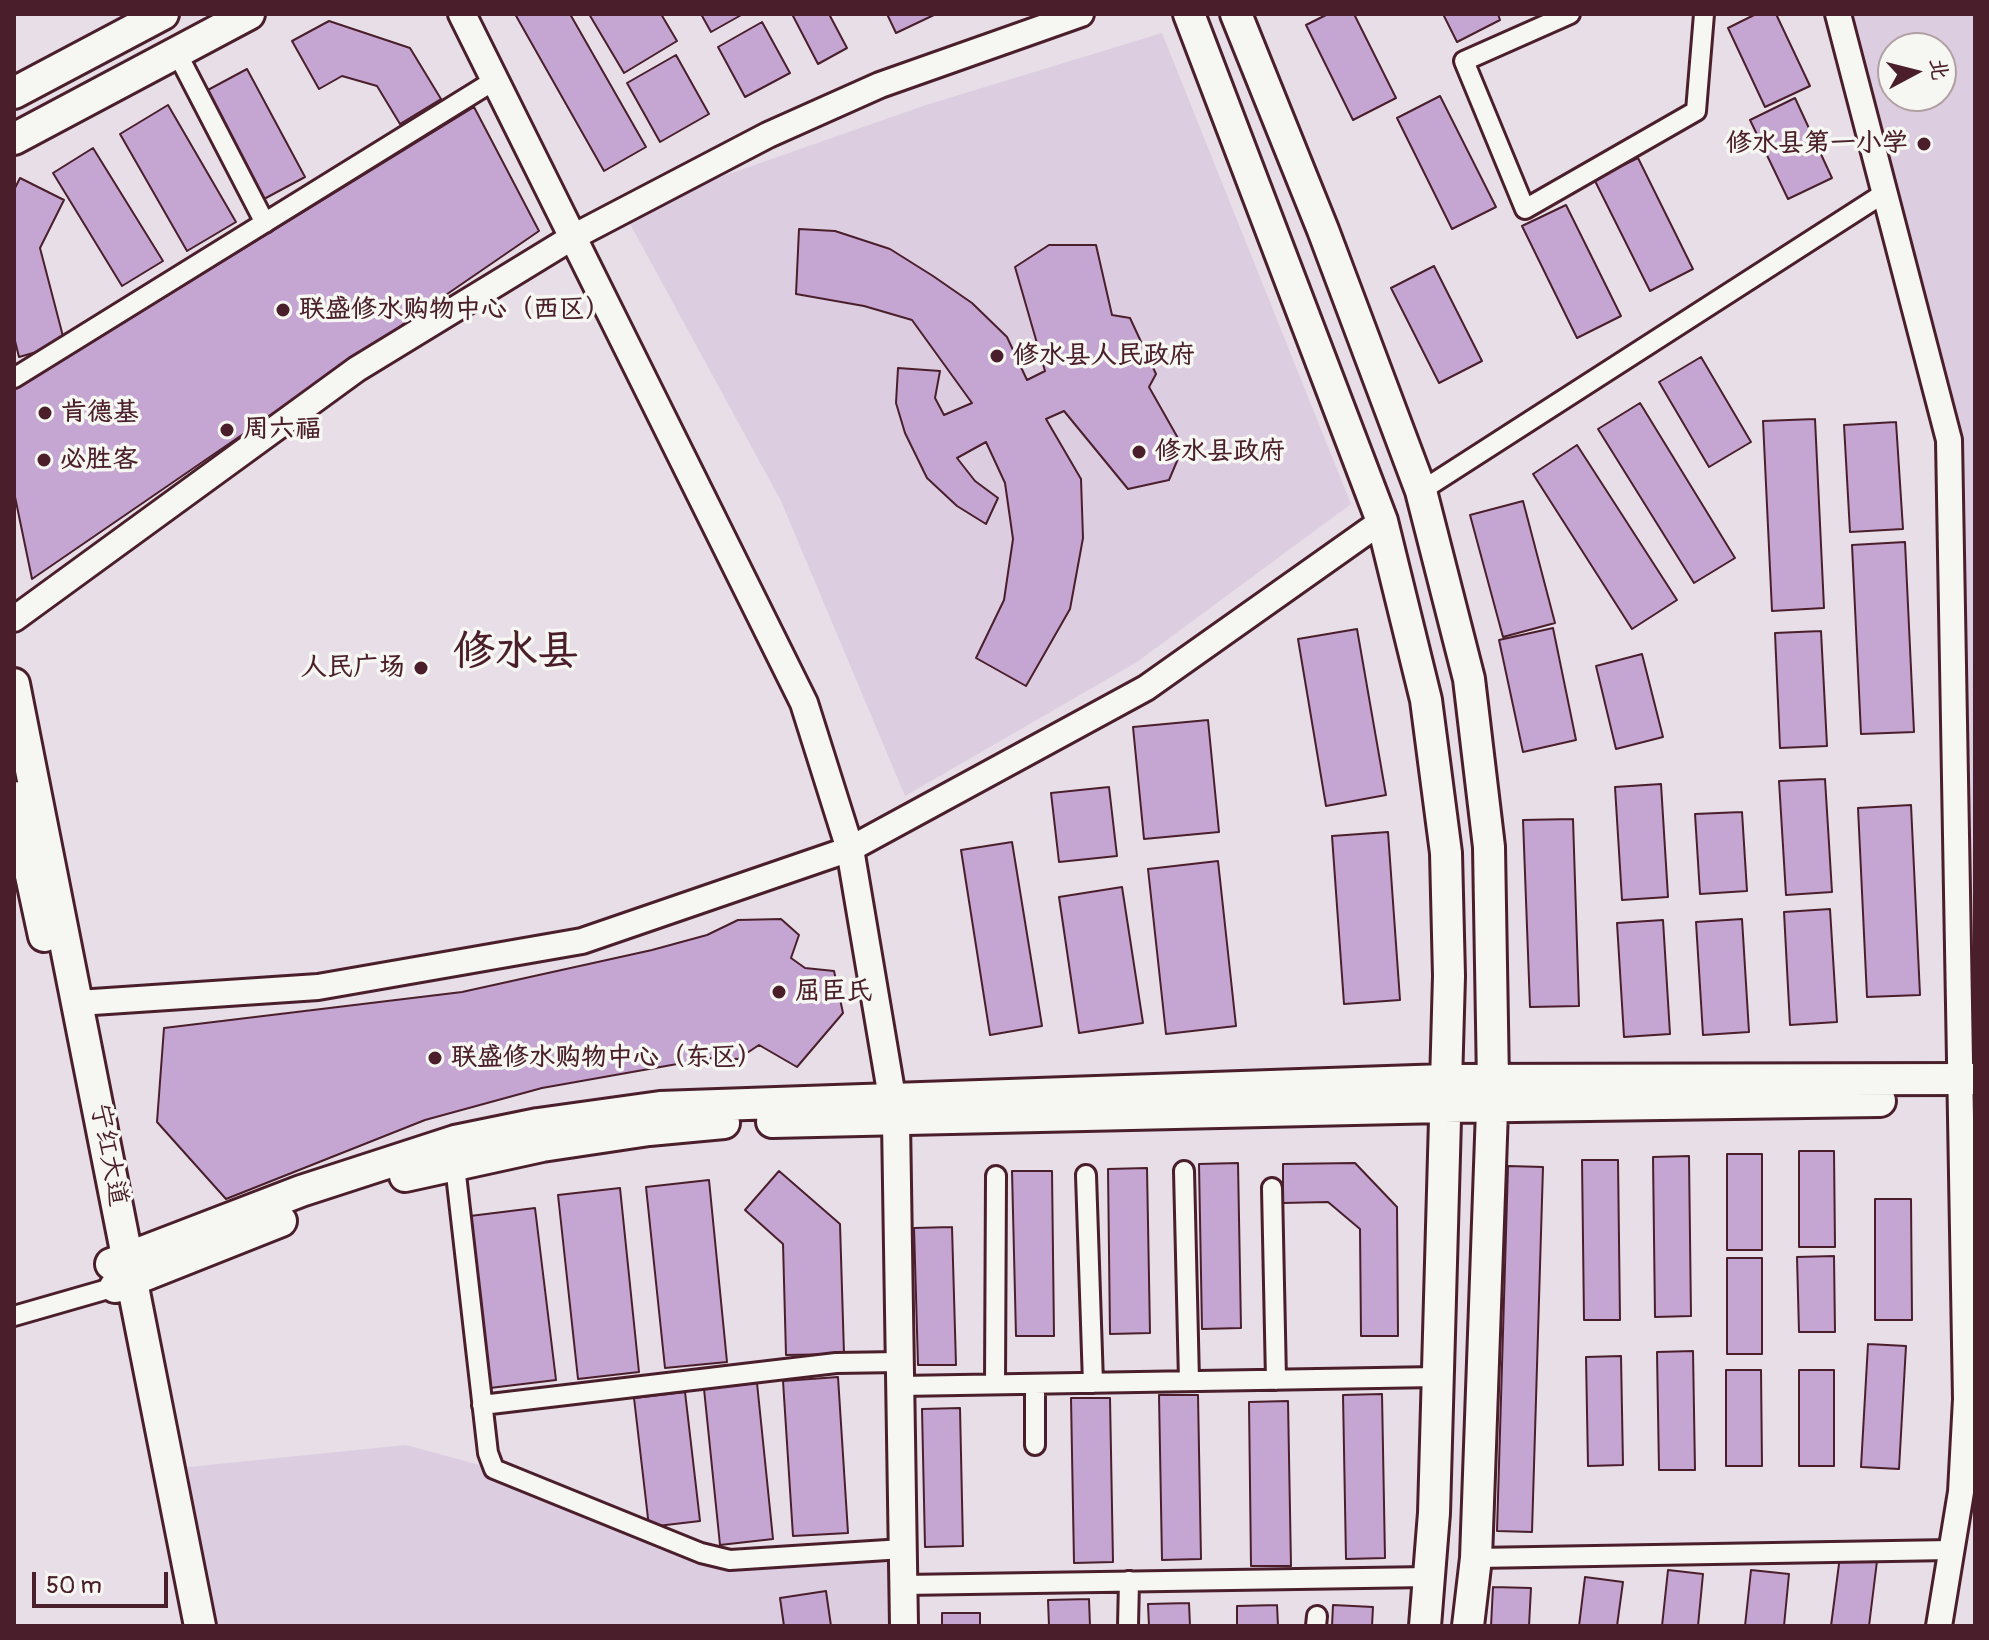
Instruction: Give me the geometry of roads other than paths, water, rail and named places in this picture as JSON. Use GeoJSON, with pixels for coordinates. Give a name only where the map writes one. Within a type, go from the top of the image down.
{"type":"FeatureCollection","features":[{"type":"Feature","properties":{"kind":"main road"},"geometry":{"type":"LineString","coordinates":[[14,93],[163,14]]}},
{"type":"Feature","properties":{"kind":"main road"},"geometry":{"type":"LineString","coordinates":[[14,139],[249,14]]}},
{"type":"Feature","properties":{"kind":"main road"},"geometry":{"type":"LineString","coordinates":[[462,14],[804,703],[850,849],[894,1110],[904,1626]]}},
{"type":"Feature","properties":{"kind":"main road"},"geometry":{"type":"LineString","coordinates":[[1189,14],[1382,521],[1426,700],[1446,853],[1449,976],[1434,1513],[1425,1626]]}},
{"type":"Feature","properties":{"kind":"main road"},"geometry":{"type":"LineString","coordinates":[[1236,14],[1323,230],[1421,491],[1469,679],[1489,847],[1493,1094],[1476,1558],[1468,1626]]}},
{"type":"Feature","properties":{"kind":"main road","name":"宁红大道"},"geometry":{"type":"LineString","coordinates":[[14,684],[78,1003],[180,1626]]}},
{"type":"Feature","properties":{"kind":"main road","name":"宁红大道"},"geometry":{"type":"LineString","coordinates":[[14,797],[200,1626]]}},
{"type":"Feature","properties":{"kind":"main road"},"geometry":{"type":"LineString","coordinates":[[122,1272],[400,1177],[454,1152],[542,1146],[733,1122],[894,1110],[1444,1094],[1967,1089]]}},
{"type":"Feature","properties":{"kind":"street"},"geometry":{"type":"LineString","coordinates":[[14,619],[357,369],[573,237],[768,135],[880,85],[1081,14]]}},
{"type":"Feature","properties":{"kind":"street"},"geometry":{"type":"LineString","coordinates":[[1570,14],[1464,61],[1525,209],[1696,111],[1704,14]]}},
{"type":"Feature","properties":{"kind":"street"},"geometry":{"type":"LineString","coordinates":[[1838,14],[1949,440],[1967,1089],[1966,1399],[1961,1492],[1939,1626]]}},
{"type":"Feature","properties":{"kind":"street"},"geometry":{"type":"LineString","coordinates":[[177,53],[265,223]]}},
{"type":"Feature","properties":{"kind":"street"},"geometry":{"type":"LineString","coordinates":[[14,378],[495,80]]}},
{"type":"Feature","properties":{"kind":"street"},"geometry":{"type":"LineString","coordinates":[[1421,491],[1886,192]]}},
{"type":"Feature","properties":{"kind":"street"},"geometry":{"type":"LineString","coordinates":[[78,1003],[318,987],[582,941],[850,849],[1146,688],[1382,521]]}},
{"type":"Feature","properties":{"kind":"street"},"geometry":{"type":"LineString","coordinates":[[454,1152],[488,1453],[494,1469],[701,1553],[730,1560],[903,1549]]}},
{"type":"Feature","properties":{"kind":"street"},"geometry":{"type":"LineString","coordinates":[[1184,1171],[1189,1381]]}},
{"type":"Feature","properties":{"kind":"street"},"geometry":{"type":"LineString","coordinates":[[1086,1175],[1093,1383]]}},
{"type":"Feature","properties":{"kind":"street"},"geometry":{"type":"LineString","coordinates":[[995,1384],[996,1176]]}},
{"type":"Feature","properties":{"kind":"street"},"geometry":{"type":"LineString","coordinates":[[1272,1188],[1276,1380]]}},
{"type":"Feature","properties":{"kind":"street"},"geometry":{"type":"LineString","coordinates":[[14,1316],[122,1272]]}},
{"type":"Feature","properties":{"kind":"street"},"geometry":{"type":"LineString","coordinates":[[482,1405],[836,1363],[900,1374],[995,1384],[1437,1377]]}},
{"type":"Feature","properties":{"kind":"street"},"geometry":{"type":"LineString","coordinates":[[1035,1384],[1035,1445]]}},
{"type":"Feature","properties":{"kind":"street"},"geometry":{"type":"LineString","coordinates":[[1476,1558],[1951,1550]]}},
{"type":"Feature","properties":{"kind":"street"},"geometry":{"type":"LineString","coordinates":[[903,1585],[1429,1577]]}},
{"type":"Feature","properties":{"kind":"street"},"geometry":{"type":"LineString","coordinates":[[1128,1626],[1129,1581]]}},
{"type":"Feature","properties":{"kind":"place","name":"修水县第一小学"},"geometry":{"type":"Point","coordinates":[1924,144]}},
{"type":"Feature","properties":{"kind":"place","name":"联盛修水购物中心（西区）"},"geometry":{"type":"Point","coordinates":[283,310]}},
{"type":"Feature","properties":{"kind":"place","name":"修水县人民政府"},"geometry":{"type":"Point","coordinates":[997,356]}},
{"type":"Feature","properties":{"kind":"place","name":"肯德基"},"geometry":{"type":"Point","coordinates":[45,413]}},
{"type":"Feature","properties":{"kind":"place","name":"周六福"},"geometry":{"type":"Point","coordinates":[227,430]}},
{"type":"Feature","properties":{"kind":"place","name":"修水县政府"},"geometry":{"type":"Point","coordinates":[1139,452]}},
{"type":"Feature","properties":{"kind":"place","name":"必胜客"},"geometry":{"type":"Point","coordinates":[44,460]}},
{"type":"Feature","properties":{"kind":"place","name":"人民广场"},"geometry":{"type":"Point","coordinates":[421,668]}},
{"type":"Feature","properties":{"kind":"place","name":"屈臣氏"},"geometry":{"type":"Point","coordinates":[779,992]}},
{"type":"Feature","properties":{"kind":"place","name":"联盛修水购物中心（东区）"},"geometry":{"type":"Point","coordinates":[435,1058]}},
{"type":"Feature","properties":{"kind":"district","name":"修水县"},"geometry":{"type":"Point","coordinates":[516,653]}}]}
